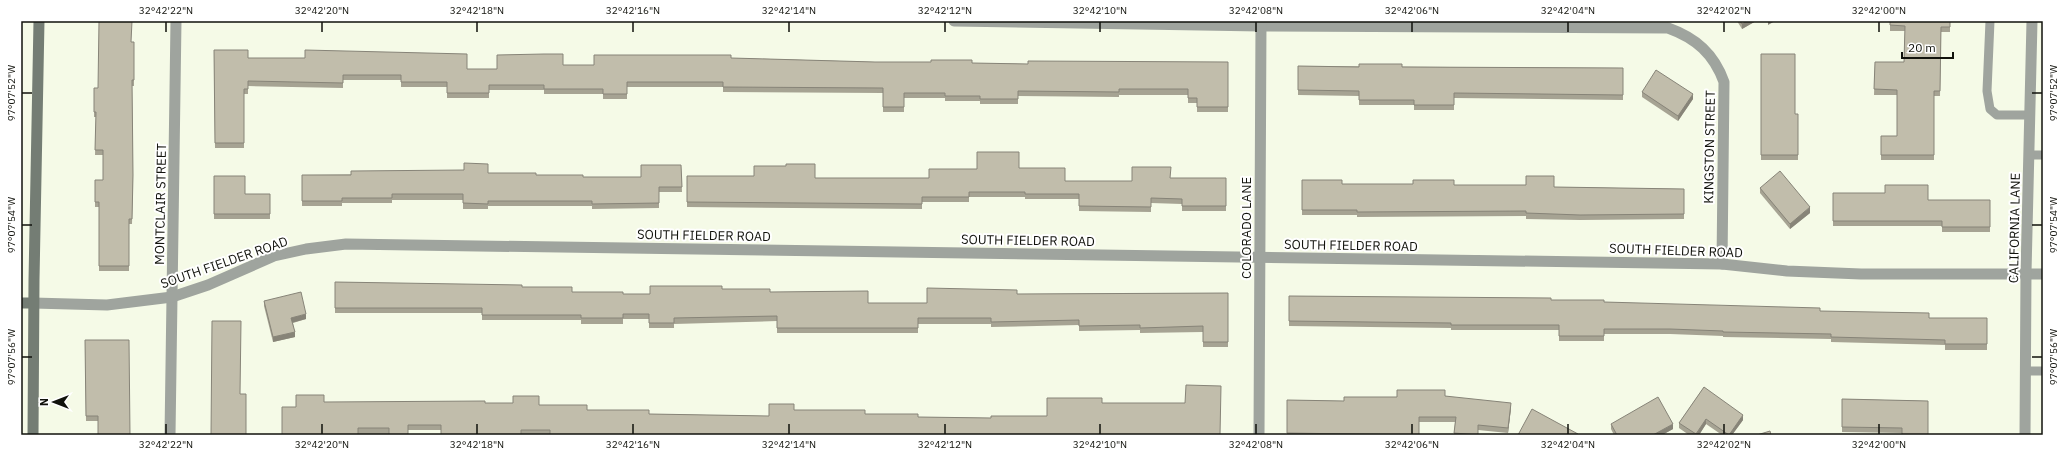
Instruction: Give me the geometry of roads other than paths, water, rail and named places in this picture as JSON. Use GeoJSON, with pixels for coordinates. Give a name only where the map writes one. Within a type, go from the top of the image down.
{"type":"FeatureCollection","features":[{"type":"Feature","properties":{"kind":"main road"},"geometry":{"type":"LineString","coordinates":[[33,435],[33,303],[39,21]]}},
{"type":"Feature","properties":{"kind":"main road","name":"SOUTH FIELDER ROAD"},"geometry":{"type":"LineString","coordinates":[[21,303],[33,303]]}},
{"type":"Feature","properties":{"kind":"street","name":"MONTCLAIR STREET"},"geometry":{"type":"LineString","coordinates":[[170,435],[176,21]]}},
{"type":"Feature","properties":{"kind":"street","name":"KINGSTON STREET"},"geometry":{"type":"LineString","coordinates":[[954,21],[1668,28],[1684,34],[1710,55],[1718,65],[1724,82],[1722,264]]}},
{"type":"Feature","properties":{"kind":"street","name":"CALIFORNIA LANE"},"geometry":{"type":"LineString","coordinates":[[2025,435],[2026,273],[2032,21]]}},
{"type":"Feature","properties":{"kind":"street","name":"COLORADO LANE"},"geometry":{"type":"LineString","coordinates":[[1259,435],[1261,23]]}},
{"type":"Feature","properties":{"kind":"street","name":"SOUTH FIELDER ROAD"},"geometry":{"type":"LineString","coordinates":[[33,303],[107,305],[172,297],[208,285],[274,256],[306,249],[346,244],[1722,264],[1787,271],[1861,274],[2043,274]]}},
{"type":"Feature","properties":{"kind":"lane"},"geometry":{"type":"LineString","coordinates":[[1990,21],[1987,90],[1990,109],[1997,115],[2030,115]]}},
{"type":"Feature","properties":{"kind":"lane"},"geometry":{"type":"LineString","coordinates":[[2029,155],[2043,155]]}},
{"type":"Feature","properties":{"kind":"lane"},"geometry":{"type":"LineString","coordinates":[[2026,371],[2043,371]]}}]}
